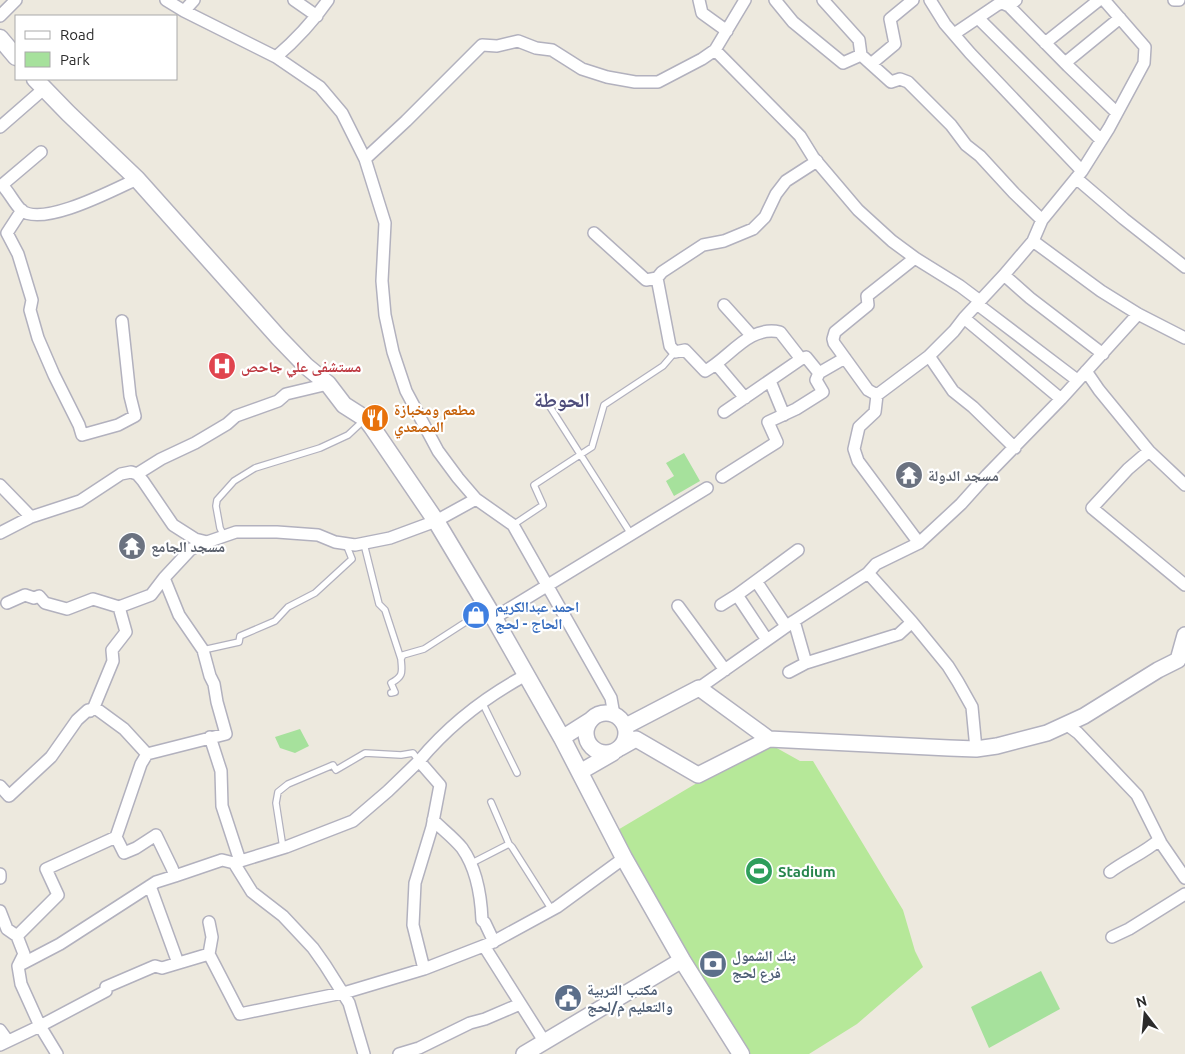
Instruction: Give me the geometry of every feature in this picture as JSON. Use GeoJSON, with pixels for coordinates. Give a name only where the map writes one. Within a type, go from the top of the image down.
{"type":"FeatureCollection","features":[{"type":"Feature","properties":{"kind":"main road"},"geometry":{"type":"LineString","coordinates":[[0,38],[15,56]]}},
{"type":"Feature","properties":{"kind":"main road"},"geometry":{"type":"LineString","coordinates":[[39,83],[137,179],[306,366],[328,384],[344,405],[366,419],[436,521],[491,613],[562,738],[624,858],[682,960],[741,1054]]}},
{"type":"Feature","properties":{"kind":"street"},"geometry":{"type":"LineString","coordinates":[[0,16],[16,0]]}},
{"type":"Feature","properties":{"kind":"street"},"geometry":{"type":"LineString","coordinates":[[166,0],[276,57],[320,87],[342,113],[365,158],[385,223],[382,281],[385,316],[406,391],[438,451],[458,478],[476,499],[513,524],[546,586],[611,698],[614,715]]}},
{"type":"Feature","properties":{"kind":"street"},"geometry":{"type":"LineString","coordinates":[[184,11],[194,0]]}},
{"type":"Feature","properties":{"kind":"street"},"geometry":{"type":"LineString","coordinates":[[294,0],[317,16]]}},
{"type":"Feature","properties":{"kind":"street"},"geometry":{"type":"LineString","coordinates":[[276,57],[297,39],[328,0]]}},
{"type":"Feature","properties":{"kind":"street"},"geometry":{"type":"LineString","coordinates":[[699,0],[702,13],[727,31]]}},
{"type":"Feature","properties":{"kind":"street"},"geometry":{"type":"LineString","coordinates":[[365,158],[406,122],[482,45],[497,46],[518,41],[536,48],[552,50],[582,69],[607,77],[636,82],[658,82],[715,50],[745,0]]}},
{"type":"Feature","properties":{"kind":"street"},"geometry":{"type":"LineString","coordinates":[[775,0],[793,22],[843,63],[861,56]]}},
{"type":"Feature","properties":{"kind":"street"},"geometry":{"type":"LineString","coordinates":[[823,0],[859,40],[861,56],[891,82],[900,79],[908,82],[951,125],[966,145],[980,156],[1042,220]]}},
{"type":"Feature","properties":{"kind":"street"},"geometry":{"type":"LineString","coordinates":[[872,64],[895,44],[890,19],[913,0]]}},
{"type":"Feature","properties":{"kind":"street"},"geometry":{"type":"LineString","coordinates":[[930,0],[945,24],[1079,174],[1124,219],[1185,267]]}},
{"type":"Feature","properties":{"kind":"street"},"geometry":{"type":"LineString","coordinates":[[1045,43],[1099,0]]}},
{"type":"Feature","properties":{"kind":"street"},"geometry":{"type":"LineString","coordinates":[[919,543],[858,462],[854,449],[859,427],[875,412],[877,396],[929,356],[954,331],[1034,241],[1042,220],[1079,174],[1117,113],[1144,63],[1145,47],[1104,0]]}},
{"type":"Feature","properties":{"kind":"street"},"geometry":{"type":"LineString","coordinates":[[1174,0],[1179,0]]}},
{"type":"Feature","properties":{"kind":"street"},"geometry":{"type":"LineString","coordinates":[[954,34],[1002,3],[1013,3],[1045,43],[1117,113]]}},
{"type":"Feature","properties":{"kind":"street"},"geometry":{"type":"LineString","coordinates":[[978,18],[1101,140]]}},
{"type":"Feature","properties":{"kind":"street"},"geometry":{"type":"LineString","coordinates":[[1065,63],[1120,18]]}},
{"type":"Feature","properties":{"kind":"street"},"geometry":{"type":"LineString","coordinates":[[715,50],[800,136],[813,157],[839,189],[858,210],[892,241],[960,286],[1077,380]]}},
{"type":"Feature","properties":{"kind":"street"},"geometry":{"type":"LineString","coordinates":[[0,127],[39,93],[39,83]]}},
{"type":"Feature","properties":{"kind":"street"},"geometry":{"type":"LineString","coordinates":[[41,152],[2,185],[22,210],[34,215],[65,210],[137,179]]}},
{"type":"Feature","properties":{"kind":"street"},"geometry":{"type":"LineString","coordinates":[[594,233],[646,280],[657,278],[662,272],[703,245],[724,241],[753,228],[764,217],[786,180],[817,161]]}},
{"type":"Feature","properties":{"kind":"street"},"geometry":{"type":"LineString","coordinates":[[22,210],[6,234],[18,254],[32,300],[30,310],[38,338],[82,435],[118,425],[135,416],[130,396],[122,320]]}},
{"type":"Feature","properties":{"kind":"street"},"geometry":{"type":"LineString","coordinates":[[1034,241],[1101,291],[1138,314],[1185,338]]}},
{"type":"Feature","properties":{"kind":"street"},"geometry":{"type":"LineString","coordinates":[[877,396],[868,390],[845,358],[833,339],[834,332],[868,305],[867,296],[915,258]]}},
{"type":"Feature","properties":{"kind":"street"},"geometry":{"type":"LineString","coordinates":[[1004,276],[1103,354]]}},
{"type":"Feature","properties":{"kind":"street"},"geometry":{"type":"LineString","coordinates":[[657,278],[670,346],[675,352],[685,350],[705,371],[717,364],[751,335],[774,330],[780,332],[801,359]]}},
{"type":"Feature","properties":{"kind":"street"},"geometry":{"type":"LineString","coordinates":[[724,305],[751,335]]}},
{"type":"Feature","properties":{"kind":"street"},"geometry":{"type":"LineString","coordinates":[[626,726],[699,688],[790,624],[868,573],[876,564],[919,543],[961,504],[1061,400],[1138,314]]}},
{"type":"Feature","properties":{"kind":"street"},"geometry":{"type":"LineString","coordinates":[[964,318],[1061,400]]}},
{"type":"Feature","properties":{"kind":"street"},"geometry":{"type":"LineString","coordinates":[[929,356],[953,391],[973,407],[1014,448]]}},
{"type":"Feature","properties":{"kind":"street"},"geometry":{"type":"LineString","coordinates":[[724,412],[801,359],[806,357],[819,372]]}},
{"type":"Feature","properties":{"kind":"street"},"geometry":{"type":"LineString","coordinates":[[722,477],[777,442],[768,422],[784,415],[823,392],[816,380],[819,372],[845,358]]}},
{"type":"Feature","properties":{"kind":"street"},"geometry":{"type":"LineString","coordinates":[[717,364],[745,398]]}},
{"type":"Feature","properties":{"kind":"street"},"geometry":{"type":"LineString","coordinates":[[1086,371],[1099,390],[1149,451],[1184,481]]}},
{"type":"Feature","properties":{"kind":"street"},"geometry":{"type":"LineString","coordinates":[[770,381],[784,415]]}},
{"type":"Feature","properties":{"kind":"street"},"geometry":{"type":"LineString","coordinates":[[137,474],[160,459],[195,443],[227,424],[236,416],[278,401],[286,394],[328,384]]}},
{"type":"Feature","properties":{"kind":"street"},"geometry":{"type":"LineString","coordinates":[[1149,451],[1128,469],[1092,508],[1185,585]]}},
{"type":"Feature","properties":{"kind":"street"},"geometry":{"type":"LineString","coordinates":[[0,534],[31,517],[80,502],[121,474],[131,472],[137,474],[173,525],[195,539],[207,542]]}},
{"type":"Feature","properties":{"kind":"street"},"geometry":{"type":"LineString","coordinates":[[0,485],[31,517]]}},
{"type":"Feature","properties":{"kind":"street"},"geometry":{"type":"LineString","coordinates":[[491,613],[546,586],[706,488]]}},
{"type":"Feature","properties":{"kind":"street"},"geometry":{"type":"LineString","coordinates":[[7,603],[25,595],[34,598],[39,596],[45,603],[67,609],[93,599],[119,607],[151,595],[164,578],[192,550],[207,542],[236,532],[298,532],[318,535],[355,546],[390,538],[436,521],[476,499]]}},
{"type":"Feature","properties":{"kind":"street"},"geometry":{"type":"LineString","coordinates":[[721,605],[798,550]]}},
{"type":"Feature","properties":{"kind":"street"},"geometry":{"type":"LineString","coordinates":[[868,573],[948,666],[972,707],[976,749]]}},
{"type":"Feature","properties":{"kind":"street"},"geometry":{"type":"LineString","coordinates":[[164,578],[179,615],[203,650],[214,684],[226,734],[147,754],[141,764],[116,838],[124,853],[136,848],[156,835],[175,876]]}},
{"type":"Feature","properties":{"kind":"street"},"geometry":{"type":"LineString","coordinates":[[756,581],[790,624],[806,663]]}},
{"type":"Feature","properties":{"kind":"street"},"geometry":{"type":"LineString","coordinates":[[737,595],[767,640]]}},
{"type":"Feature","properties":{"kind":"street"},"geometry":{"type":"LineString","coordinates":[[678,606],[724,670]]}},
{"type":"Feature","properties":{"kind":"street"},"geometry":{"type":"LineString","coordinates":[[0,786],[9,796],[51,757],[77,720],[94,707],[113,661],[112,650],[126,632],[119,607]]}},
{"type":"Feature","properties":{"kind":"street"},"geometry":{"type":"LineString","coordinates":[[789,672],[806,663],[899,634],[912,622]]}},
{"type":"Feature","properties":{"kind":"street"},"geometry":{"type":"LineString","coordinates":[[580,772],[636,738],[698,775],[769,739],[976,749],[1022,740],[1047,733],[1084,716],[1182,657],[1185,635]]}},
{"type":"Feature","properties":{"kind":"street"},"geometry":{"type":"LineString","coordinates":[[18,966],[60,944],[156,882],[222,860],[237,862],[282,848],[353,821],[420,761],[436,740],[482,702],[526,675]]}},
{"type":"Feature","properties":{"kind":"street"},"geometry":{"type":"LineString","coordinates":[[699,688],[769,739]]}},
{"type":"Feature","properties":{"kind":"street"},"geometry":{"type":"LineString","coordinates":[[94,707],[124,729],[147,754]]}},
{"type":"Feature","properties":{"kind":"street"},"geometry":{"type":"LineString","coordinates":[[562,738],[599,714],[606,713],[621,719],[626,726],[625,742],[617,750],[606,754],[591,748],[587,741],[586,733],[587,725],[592,719]]}},
{"type":"Feature","properties":{"kind":"street"},"geometry":{"type":"LineString","coordinates":[[1066,724],[1078,733],[1137,795],[1160,840],[1185,878]]}},
{"type":"Feature","properties":{"kind":"street"},"geometry":{"type":"LineString","coordinates":[[210,737],[221,771],[222,806],[237,862],[252,892],[283,916],[313,948],[348,1003],[364,1054]]}},
{"type":"Feature","properties":{"kind":"street"},"geometry":{"type":"LineString","coordinates":[[420,761],[440,785],[433,820],[415,883],[413,925],[424,969]]}},
{"type":"Feature","properties":{"kind":"street"},"geometry":{"type":"LineString","coordinates":[[433,820],[462,848],[481,894],[482,920],[485,923],[489,944],[520,1004],[544,1041]]}},
{"type":"Feature","properties":{"kind":"street"},"geometry":{"type":"LineString","coordinates":[[17,936],[58,894],[46,869],[116,838]]}},
{"type":"Feature","properties":{"kind":"street"},"geometry":{"type":"LineString","coordinates":[[1110,872],[1160,840]]}},
{"type":"Feature","properties":{"kind":"street"},"geometry":{"type":"LineString","coordinates":[[209,922],[212,937],[209,954],[240,1014],[342,993],[424,969],[489,944],[552,910],[624,858]]}},
{"type":"Feature","properties":{"kind":"street"},"geometry":{"type":"LineString","coordinates":[[150,886],[178,963]]}},
{"type":"Feature","properties":{"kind":"street"},"geometry":{"type":"LineString","coordinates":[[1112,937],[1129,929],[1185,894]]}},
{"type":"Feature","properties":{"kind":"street"},"geometry":{"type":"LineString","coordinates":[[0,911],[8,928],[17,936],[24,954],[18,966],[21,984],[40,1026],[57,1054]]}},
{"type":"Feature","properties":{"kind":"street"},"geometry":{"type":"LineString","coordinates":[[0,1030],[4,1043],[106,991],[106,987],[155,966],[162,968],[209,954]]}},
{"type":"Feature","properties":{"kind":"street"},"geometry":{"type":"LineString","coordinates":[[524,1054],[682,960]]}},
{"type":"Feature","properties":{"kind":"street"},"geometry":{"type":"LineString","coordinates":[[398,1054],[419,1048],[470,1022],[485,1019],[520,1004]]}},
{"type":"Feature","properties":{"kind":"lane"},"geometry":{"type":"LineString","coordinates":[[513,524],[543,505],[534,485],[592,447],[604,404],[663,366],[675,352]]}},
{"type":"Feature","properties":{"kind":"lane"},"geometry":{"type":"LineString","coordinates":[[546,399],[631,534]]}},
{"type":"Feature","properties":{"kind":"lane"},"geometry":{"type":"LineString","coordinates":[[224,536],[219,521],[216,500],[234,482],[255,468],[320,448],[348,435],[366,419]]}},
{"type":"Feature","properties":{"kind":"lane"},"geometry":{"type":"LineString","coordinates":[[203,650],[238,642],[240,636],[275,620],[288,607],[315,593],[352,559],[346,544]]}},
{"type":"Feature","properties":{"kind":"lane"},"geometry":{"type":"LineString","coordinates":[[364,544],[379,604],[385,610],[401,659],[402,673],[399,679],[391,683],[394,692],[391,694]]}},
{"type":"Feature","properties":{"kind":"lane"},"geometry":{"type":"LineString","coordinates":[[401,659],[404,656],[424,649],[491,613]]}},
{"type":"Feature","properties":{"kind":"lane"},"geometry":{"type":"LineString","coordinates":[[482,702],[517,772]]}},
{"type":"Feature","properties":{"kind":"lane"},"geometry":{"type":"LineString","coordinates":[[282,848],[276,803],[278,792],[288,784],[333,765],[336,770],[365,753],[401,755],[413,753],[420,761]]}},
{"type":"Feature","properties":{"kind":"lane"},"geometry":{"type":"LineString","coordinates":[[490,802],[509,844],[552,910]]}},
{"type":"Feature","properties":{"kind":"lane"},"geometry":{"type":"LineString","coordinates":[[470,864],[509,844]]}},
{"type":"Feature","properties":{"kind":"green space"},"geometry":{"type":"Polygon","coordinates":[[[684,453],[700,481],[674,496],[666,481],[674,476],[666,463],[684,453]]]}},
{"type":"Feature","properties":{"kind":"green space"},"geometry":{"type":"Polygon","coordinates":[[[300,729],[309,746],[295,753],[280,748],[275,737],[300,729]]]}},
{"type":"Feature","properties":{"kind":"green space","name":"Stadium"},"geometry":{"type":"Polygon","coordinates":[[[766,742],[800,761],[813,761],[903,910],[915,951],[923,967],[857,1024],[809,1054],[746,1054],[616,831],[766,742]]]}},
{"type":"Feature","properties":{"kind":"green space"},"geometry":{"type":"Polygon","coordinates":[[[1041,971],[1060,1009],[989,1048],[971,1007],[1041,971]]]}},
{"type":"Feature","properties":{"kind":"place","name":"مستشفى علي جاحص"},"geometry":{"type":"Point","coordinates":[222,366]}},
{"type":"Feature","properties":{"kind":"place","name":"مطعم ومخبازة المصعدي"},"geometry":{"type":"Point","coordinates":[375,418]}},
{"type":"Feature","properties":{"kind":"place","name":"مسجد الدولة"},"geometry":{"type":"Point","coordinates":[909,475]}},
{"type":"Feature","properties":{"kind":"place","name":"مسجد الجامع"},"geometry":{"type":"Point","coordinates":[132,546]}},
{"type":"Feature","properties":{"kind":"place","name":"احمد عبدالكريم الحاج - لحج"},"geometry":{"type":"Point","coordinates":[476,615]}},
{"type":"Feature","properties":{"kind":"place","name":"Stadium"},"geometry":{"type":"Point","coordinates":[759,871]}},
{"type":"Feature","properties":{"kind":"place","name":"بنك الشمول فرع لحج"},"geometry":{"type":"Point","coordinates":[713,964]}},
{"type":"Feature","properties":{"kind":"place","name":"مكتب التربية والتعليم م/لحج"},"geometry":{"type":"Point","coordinates":[568,998]}},
{"type":"Feature","properties":{"kind":"district","name":"الحوطة"},"geometry":{"type":"Point","coordinates":[562,399]}}]}
